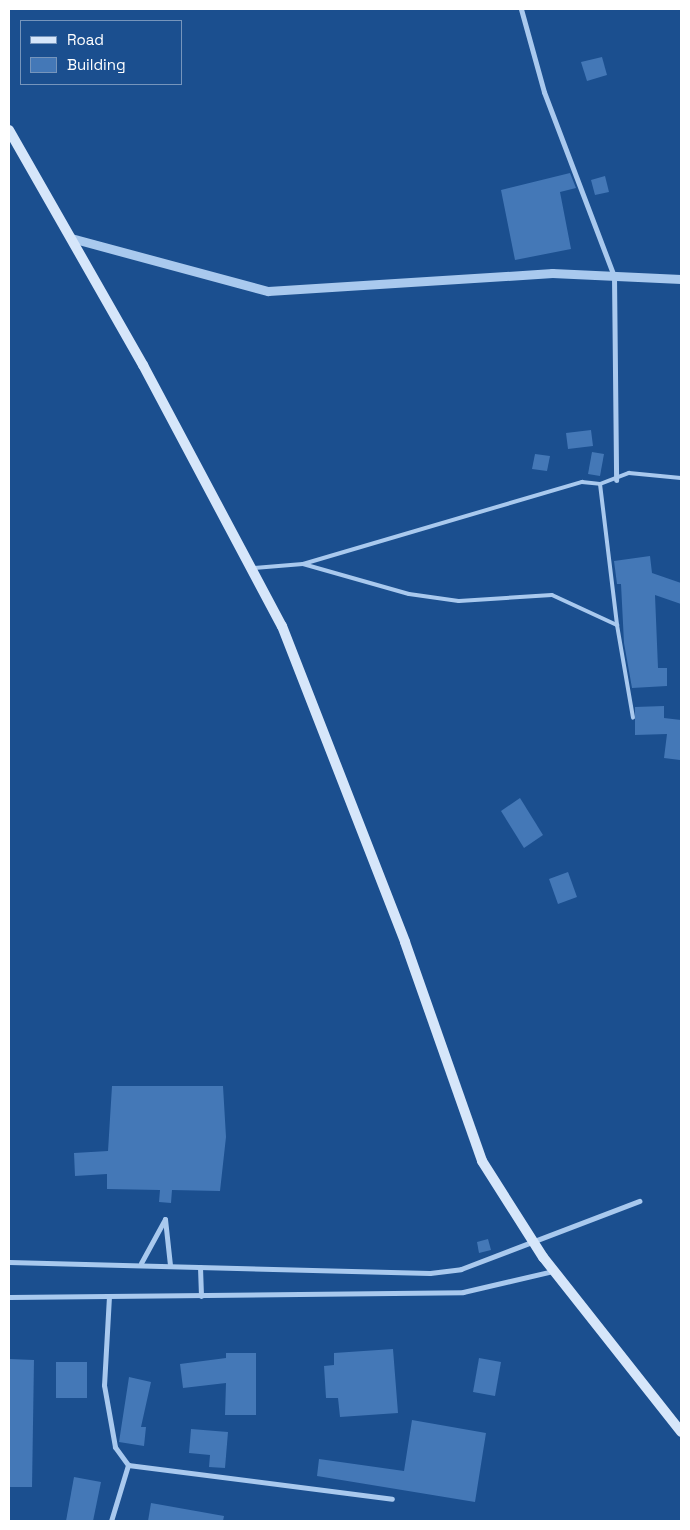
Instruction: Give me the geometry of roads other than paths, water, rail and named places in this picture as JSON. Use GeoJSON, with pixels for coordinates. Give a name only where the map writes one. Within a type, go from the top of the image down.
{"type":"FeatureCollection","features":[{"type":"Feature","properties":{"kind":"main road"},"geometry":{"type":"LineString","coordinates":[[9,130],[71,238],[282,626],[391,904],[482,1161],[533,1243],[681,1432]]}},
{"type":"Feature","properties":{"kind":"street"},"geometry":{"type":"LineString","coordinates":[[520,9],[544,92],[614,276],[616,480]]}},
{"type":"Feature","properties":{"kind":"street"},"geometry":{"type":"LineString","coordinates":[[71,238],[268,291],[552,273],[681,279]]}},
{"type":"Feature","properties":{"kind":"street"},"geometry":{"type":"LineString","coordinates":[[9,1262],[141,1263],[200,1267],[430,1273],[461,1269],[639,1201]]}},
{"type":"Feature","properties":{"kind":"street"},"geometry":{"type":"LineString","coordinates":[[141,1263],[165,1219],[170,1265]]}},
{"type":"Feature","properties":{"kind":"street"},"geometry":{"type":"LineString","coordinates":[[200,1267],[201,1296]]}},
{"type":"Feature","properties":{"kind":"street"},"geometry":{"type":"LineString","coordinates":[[9,1297],[463,1292],[554,1271]]}},
{"type":"Feature","properties":{"kind":"street"},"geometry":{"type":"LineString","coordinates":[[109,1296],[104,1385],[115,1447],[128,1465],[392,1499]]}},
{"type":"Feature","properties":{"kind":"street"},"geometry":{"type":"LineString","coordinates":[[111,1521],[128,1465]]}},
{"type":"Feature","properties":{"kind":"lane"},"geometry":{"type":"LineString","coordinates":[[251,569],[303,564],[582,482],[600,484],[616,480],[629,473],[681,478]]}},
{"type":"Feature","properties":{"kind":"lane"},"geometry":{"type":"LineString","coordinates":[[600,484],[617,625],[633,718]]}},
{"type":"Feature","properties":{"kind":"lane"},"geometry":{"type":"LineString","coordinates":[[303,564],[409,594],[459,601],[552,595],[617,625]]}}]}
